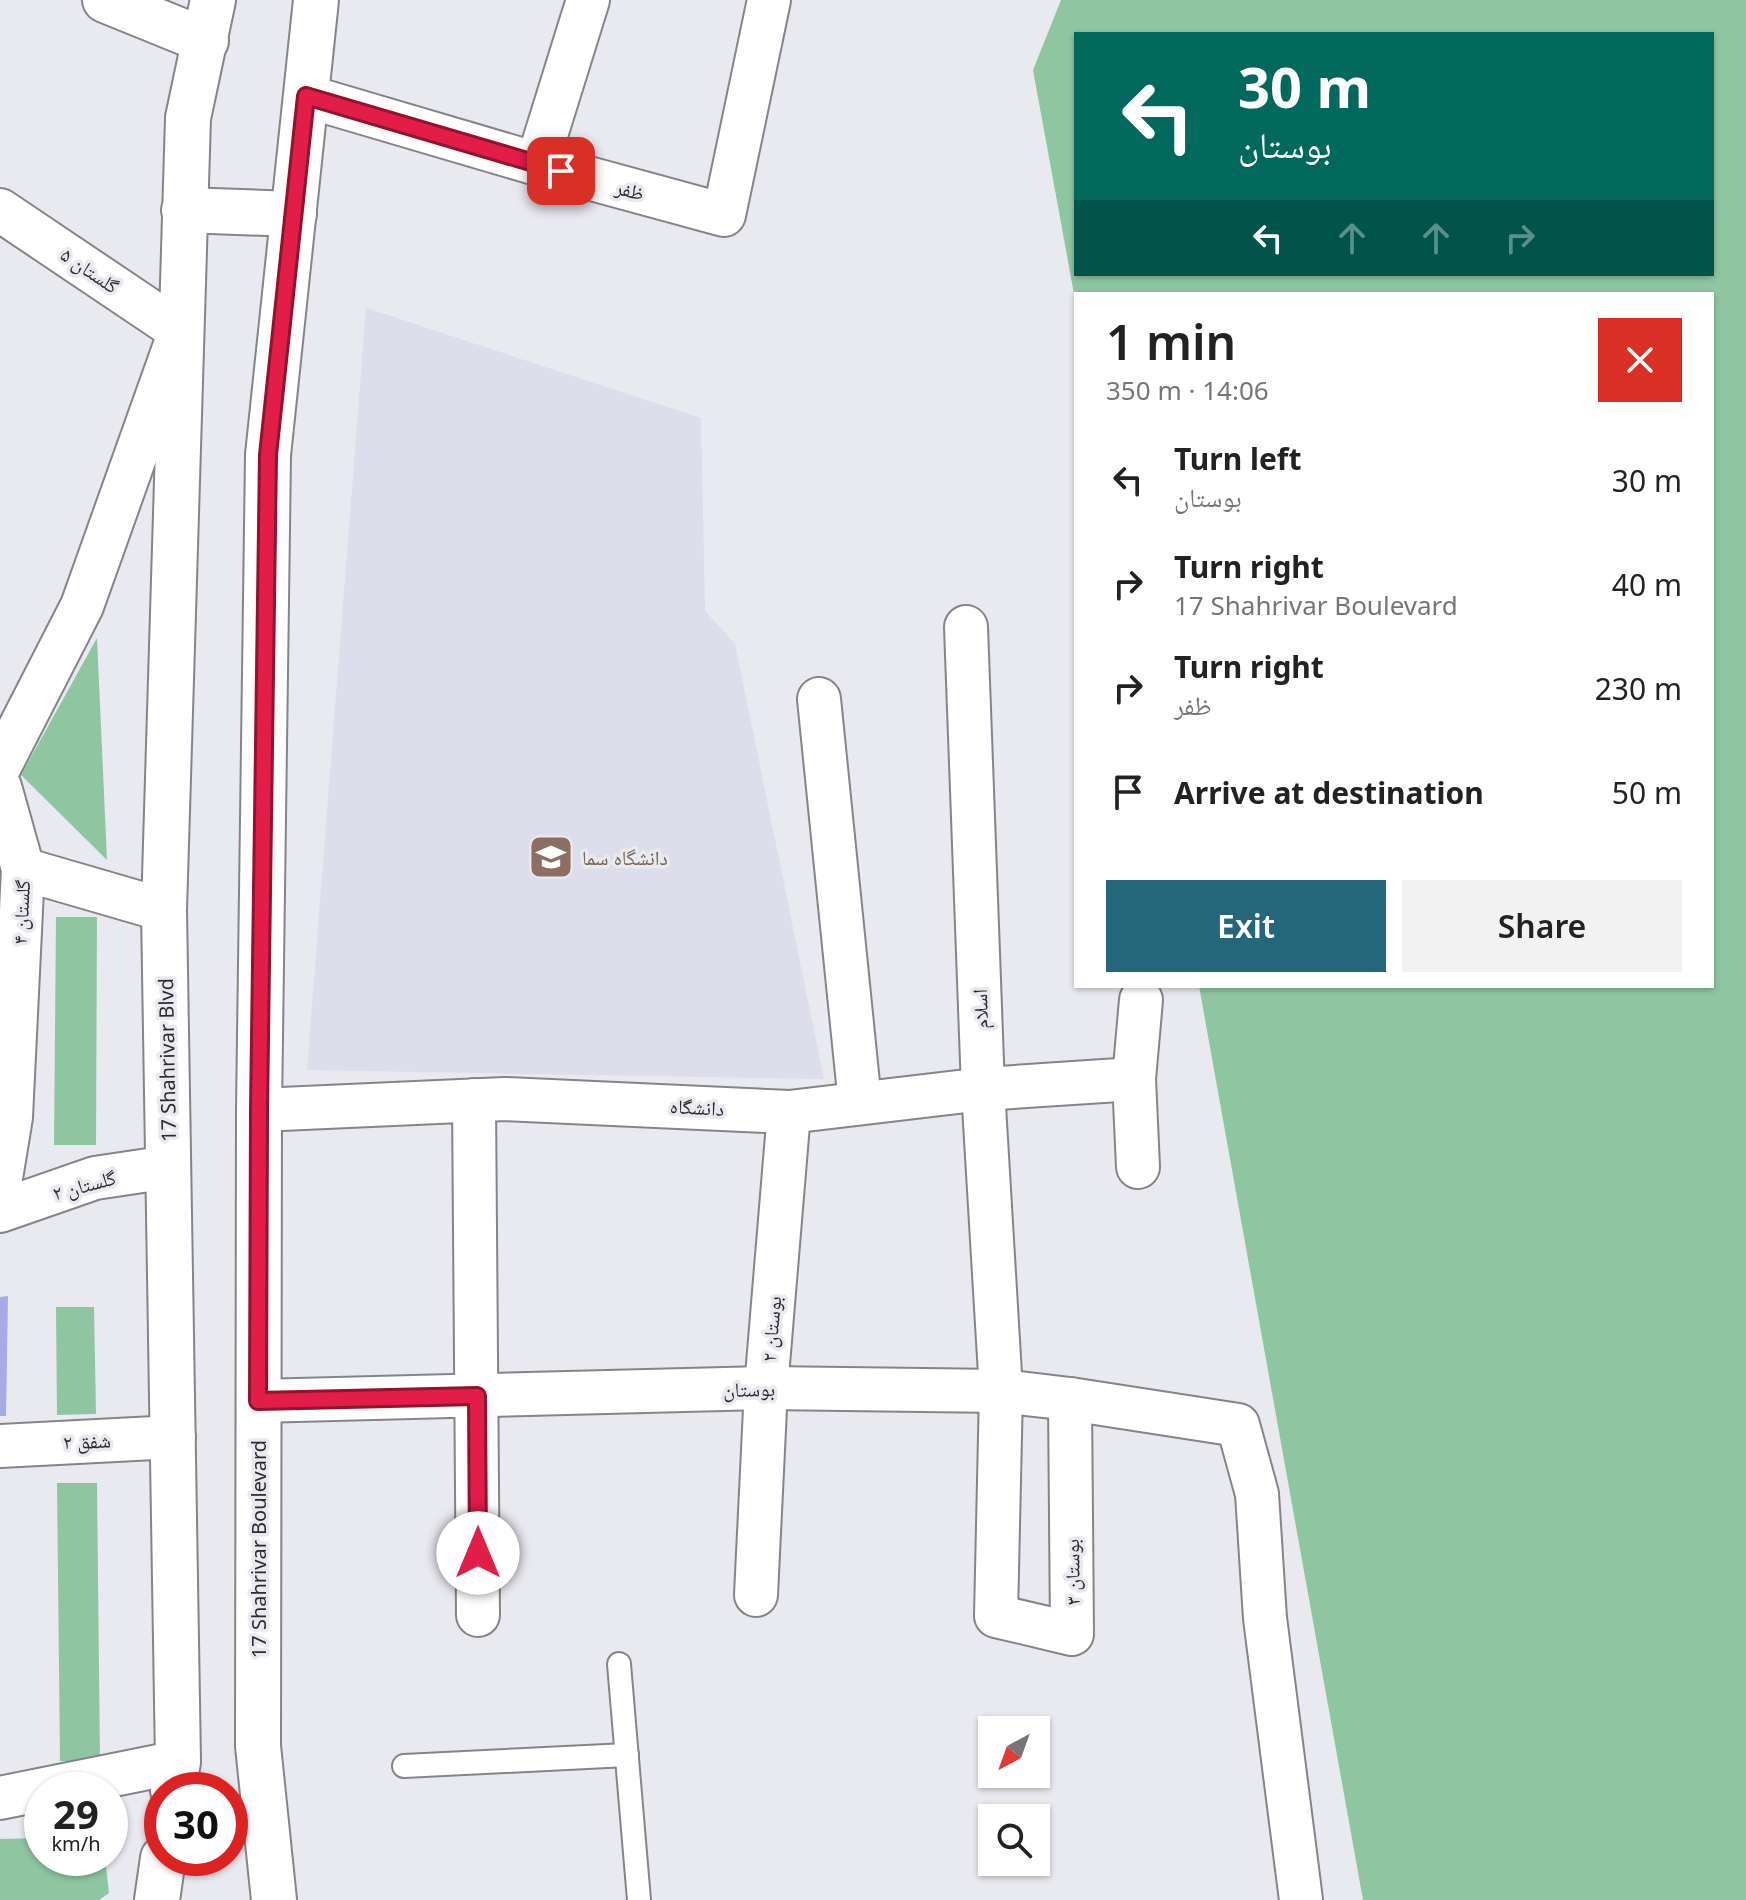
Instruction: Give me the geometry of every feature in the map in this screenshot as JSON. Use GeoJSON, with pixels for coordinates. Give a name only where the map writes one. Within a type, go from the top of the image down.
{"type":"FeatureCollection","features":[{"type":"Feature","properties":{"kind":"main road"},"geometry":{"type":"LineString","coordinates":[[105,0],[210,20],[188,118],[180,331]]}},
{"type":"Feature","properties":{"kind":"main road","name":"17 Shahrivar Boulevard"},"geometry":{"type":"LineString","coordinates":[[274,1900],[258,1746],[259,1110],[268,455],[316,0]]}},
{"type":"Feature","properties":{"kind":"main road"},"geometry":{"type":"LineString","coordinates":[[184,210],[294,214]]}},
{"type":"Feature","properties":{"kind":"main road","name":"17 Shahrivar Blvd"},"geometry":{"type":"LineString","coordinates":[[176,1772],[174,1437],[164,910],[180,331]]}},
{"type":"Feature","properties":{"kind":"main road"},"geometry":{"type":"LineString","coordinates":[[157,1900],[160,1876]]}},
{"type":"Feature","properties":{"kind":"street"},"geometry":{"type":"LineString","coordinates":[[537,164],[588,0]]}},
{"type":"Feature","properties":{"kind":"street","name":"ظفر"},"geometry":{"type":"LineString","coordinates":[[306,96],[724,215],[769,0]]}},
{"type":"Feature","properties":{"kind":"street","name":"گلستان ۵"},"geometry":{"type":"LineString","coordinates":[[0,210],[180,331]]}},
{"type":"Feature","properties":{"kind":"street"},"geometry":{"type":"LineString","coordinates":[[0,766],[82,606],[180,331]]}},
{"type":"Feature","properties":{"kind":"street","name":"اسلام"},"geometry":{"type":"LineString","coordinates":[[966,627],[983,1089],[1001,1391]]}},
{"type":"Feature","properties":{"kind":"street"},"geometry":{"type":"LineString","coordinates":[[819,699],[860,1103]]}},
{"type":"Feature","properties":{"kind":"street","name":"گلستان ۴"},"geometry":{"type":"LineString","coordinates":[[0,787],[23,869],[11,1117],[0,1184]]}},
{"type":"Feature","properties":{"kind":"street"},"geometry":{"type":"LineString","coordinates":[[23,869],[164,910]]}},
{"type":"Feature","properties":{"kind":"street"},"geometry":{"type":"LineString","coordinates":[[1138,1167],[1134,1079],[1141,1000]]}},
{"type":"Feature","properties":{"kind":"street","name":"دانشگاه"},"geometry":{"type":"LineString","coordinates":[[259,1110],[505,1099],[789,1112],[983,1089],[1134,1079]]}},
{"type":"Feature","properties":{"kind":"street"},"geometry":{"type":"LineString","coordinates":[[474,1100],[478,1615]]}},
{"type":"Feature","properties":{"kind":"street","name":"بوستان ۲"},"geometry":{"type":"LineString","coordinates":[[756,1595],[766,1388],[789,1112]]}},
{"type":"Feature","properties":{"kind":"street","name":"گلستان ۲"},"geometry":{"type":"LineString","coordinates":[[0,1211],[95,1178],[169,1167]]}},
{"type":"Feature","properties":{"kind":"street","name":"بوستان"},"geometry":{"type":"LineString","coordinates":[[258,1401],[766,1388],[1001,1391],[1238,1425],[1257,1494],[1265,1618],[1301,1900]]}},
{"type":"Feature","properties":{"kind":"street","name":"بوستان ۳"},"geometry":{"type":"LineString","coordinates":[[1001,1391],[996,1616],[1072,1634],[1070,1399]]}},
{"type":"Feature","properties":{"kind":"street","name":"شفق ۲"},"geometry":{"type":"LineString","coordinates":[[0,1446],[174,1437]]}},
{"type":"Feature","properties":{"kind":"street"},"geometry":{"type":"LineString","coordinates":[[0,1798],[144,1780]]}},
{"type":"Feature","properties":{"kind":"lane"},"geometry":{"type":"LineString","coordinates":[[619,1664],[639,1900]]}},
{"type":"Feature","properties":{"kind":"lane"},"geometry":{"type":"LineString","coordinates":[[404,1766],[627,1755]]}},
{"type":"Feature","properties":{"kind":"shaded area","name":"دانشگاه سما"},"geometry":{"type":"Polygon","coordinates":[[[366,308],[701,418],[705,611],[735,644],[824,1079],[307,1070],[366,308]]]}},
{"type":"Feature","properties":{"kind":"green space"},"geometry":{"type":"Polygon","coordinates":[[[1061,0],[1746,0],[1746,1900],[1363,1900],[1199,988],[1714,988],[1714,292],[1074,294],[1033,70],[1061,0]]]}},
{"type":"Feature","properties":{"kind":"green space"},"geometry":{"type":"Polygon","coordinates":[[[97,638],[107,860],[21,775],[97,638]]]}},
{"type":"Feature","properties":{"kind":"green space"},"geometry":{"type":"Polygon","coordinates":[[[56,917],[97,917],[96,1145],[54,1145],[56,917]]]}},
{"type":"Feature","properties":{"kind":"green space"},"geometry":{"type":"Polygon","coordinates":[[[56,1307],[94,1307],[96,1414],[57,1415],[56,1307]]]}},
{"type":"Feature","properties":{"kind":"green space"},"geometry":{"type":"Polygon","coordinates":[[[57,1483],[97,1483],[100,1761],[60,1761],[57,1483]]]}},
{"type":"Feature","properties":{"kind":"green space"},"geometry":{"type":"Polygon","coordinates":[[[24,1838],[24,1876],[107,1876],[109,1893],[99,1900],[0,1900],[0,1839],[24,1838]]]}},
{"type":"Feature","properties":{"kind":"building"},"geometry":{"type":"Polygon","coordinates":[[[8,1296],[6,1416],[0,1416],[0,1297],[8,1296]]]}},
{"type":"Feature","properties":{"kind":"place","name":"دانشگاه سما"},"geometry":{"type":"Point","coordinates":[551,857]}},
{"type":"Feature","properties":{"kind":"route"},"geometry":{"type":"LineString","coordinates":[[478,1553],[477,1396],[258,1401],[268,455],[306,96],[561,171]]}}]}
